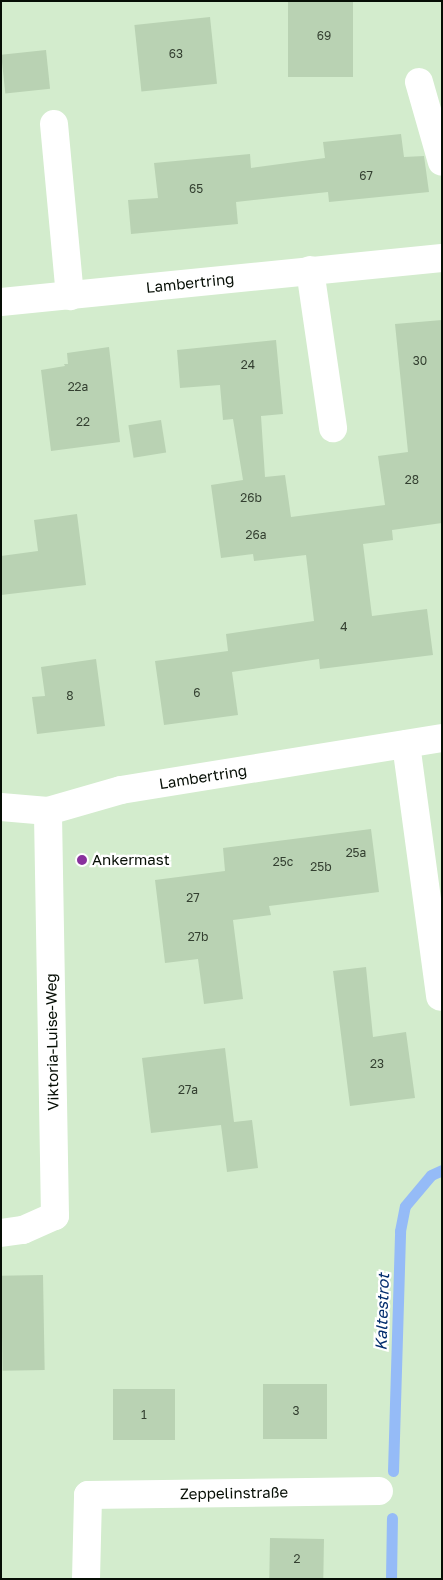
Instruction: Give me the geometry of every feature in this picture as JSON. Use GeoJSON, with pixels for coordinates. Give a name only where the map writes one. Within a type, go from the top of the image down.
{"type":"FeatureCollection","features":[{"type":"Feature","properties":{"kind":"street"},"geometry":{"type":"LineString","coordinates":[[419,82],[442,162]]}},
{"type":"Feature","properties":{"kind":"street"},"geometry":{"type":"LineString","coordinates":[[54,124],[70,296]]}},
{"type":"Feature","properties":{"kind":"street","name":"Lambertring"},"geometry":{"type":"LineString","coordinates":[[1,302],[442,258]]}},
{"type":"Feature","properties":{"kind":"street"},"geometry":{"type":"LineString","coordinates":[[310,270],[333,428]]}},
{"type":"Feature","properties":{"kind":"street","name":"Lambertring"},"geometry":{"type":"LineString","coordinates":[[1,807],[48,812],[121,790],[442,738]]}},
{"type":"Feature","properties":{"kind":"street"},"geometry":{"type":"LineString","coordinates":[[406,744],[440,997]]}},
{"type":"Feature","properties":{"kind":"street","name":"Viktoria-Luise-Weg"},"geometry":{"type":"LineString","coordinates":[[1,1233],[23,1230],[55,1216],[48,812]]}},
{"type":"Feature","properties":{"kind":"street","name":"Zeppelinstraße"},"geometry":{"type":"LineString","coordinates":[[86,1579],[88,1495],[380,1491]]}},
{"type":"Feature","properties":{"kind":"building"},"geometry":{"type":"Polygon","coordinates":[[[288,1],[353,1],[353,77],[288,77],[288,1]]]}},
{"type":"Feature","properties":{"kind":"building"},"geometry":{"type":"Polygon","coordinates":[[[210,17],[217,84],[141,92],[134,25],[210,17]]]}},
{"type":"Feature","properties":{"kind":"building"},"geometry":{"type":"Polygon","coordinates":[[[46,50],[50,89],[5,93],[1,55],[46,50]]]}},
{"type":"Feature","properties":{"kind":"building"},"geometry":{"type":"Polygon","coordinates":[[[401,134],[404,157],[424,156],[429,192],[329,202],[328,192],[236,202],[238,224],[131,234],[128,200],[158,198],[154,163],[250,154],[251,168],[325,158],[323,142],[401,134]]]}},
{"type":"Feature","properties":{"kind":"building"},"geometry":{"type":"Polygon","coordinates":[[[442,320],[442,523],[392,530],[393,540],[363,544],[372,616],[427,609],[433,655],[320,669],[319,659],[232,672],[238,715],[164,725],[155,661],[228,651],[226,634],[314,621],[306,555],[254,561],[253,554],[221,558],[211,485],[243,480],[233,419],[223,420],[220,385],[180,388],[177,350],[276,340],[283,414],[261,416],[265,477],[285,475],[291,517],[385,505],[378,456],[408,452],[395,324],[442,320]]]}},
{"type":"Feature","properties":{"kind":"building"},"geometry":{"type":"Polygon","coordinates":[[[109,347],[120,442],[51,451],[41,370],[65,366],[64,364],[68,364],[67,353],[109,347]]]}},
{"type":"Feature","properties":{"kind":"building"},"geometry":{"type":"Polygon","coordinates":[[[161,420],[166,453],[134,458],[128,425],[161,420]]]}},
{"type":"Feature","properties":{"kind":"building"},"geometry":{"type":"Polygon","coordinates":[[[77,514],[86,585],[1,595],[1,556],[38,551],[34,520],[77,514]]]}},
{"type":"Feature","properties":{"kind":"building"},"geometry":{"type":"Polygon","coordinates":[[[96,659],[105,726],[37,734],[32,697],[45,696],[41,667],[96,659]]]}},
{"type":"Feature","properties":{"kind":"building"},"geometry":{"type":"Polygon","coordinates":[[[371,829],[379,892],[269,906],[271,915],[233,920],[243,999],[204,1004],[198,959],[165,963],[155,880],[225,871],[223,848],[371,829]]]}},
{"type":"Feature","properties":{"kind":"building"},"geometry":{"type":"Polygon","coordinates":[[[366,967],[373,1037],[406,1032],[415,1098],[350,1106],[333,971],[366,967]]]}},
{"type":"Feature","properties":{"kind":"building"},"geometry":{"type":"Polygon","coordinates":[[[225,1048],[234,1122],[252,1120],[258,1168],[227,1172],[221,1125],[151,1133],[142,1058],[225,1048]]]}},
{"type":"Feature","properties":{"kind":"building"},"geometry":{"type":"Polygon","coordinates":[[[43,1275],[45,1370],[3,1371],[1,1276],[43,1275]]]}},
{"type":"Feature","properties":{"kind":"building"},"geometry":{"type":"Polygon","coordinates":[[[263,1384],[327,1384],[327,1439],[263,1439],[263,1384]]]}},
{"type":"Feature","properties":{"kind":"building"},"geometry":{"type":"Polygon","coordinates":[[[113,1389],[175,1389],[175,1440],[113,1440],[113,1389]]]}},
{"type":"Feature","properties":{"kind":"building"},"geometry":{"type":"Polygon","coordinates":[[[270,1538],[324,1539],[323,1579],[269,1579],[270,1538]]]}},
{"type":"Feature","properties":{"kind":"waterway","name":"Kaltestrot"},"geometry":{"type":"LineString","coordinates":[[393,1471],[400,1231],[405,1206],[431,1175],[442,1170]]}},
{"type":"Feature","properties":{"kind":"waterway","name":"Kaltestrot"},"geometry":{"type":"LineString","coordinates":[[391,1579],[392,1518]]}},
{"type":"Feature","properties":{"kind":"place","name":"Ankermast"},"geometry":{"type":"Point","coordinates":[82,860]}}]}
